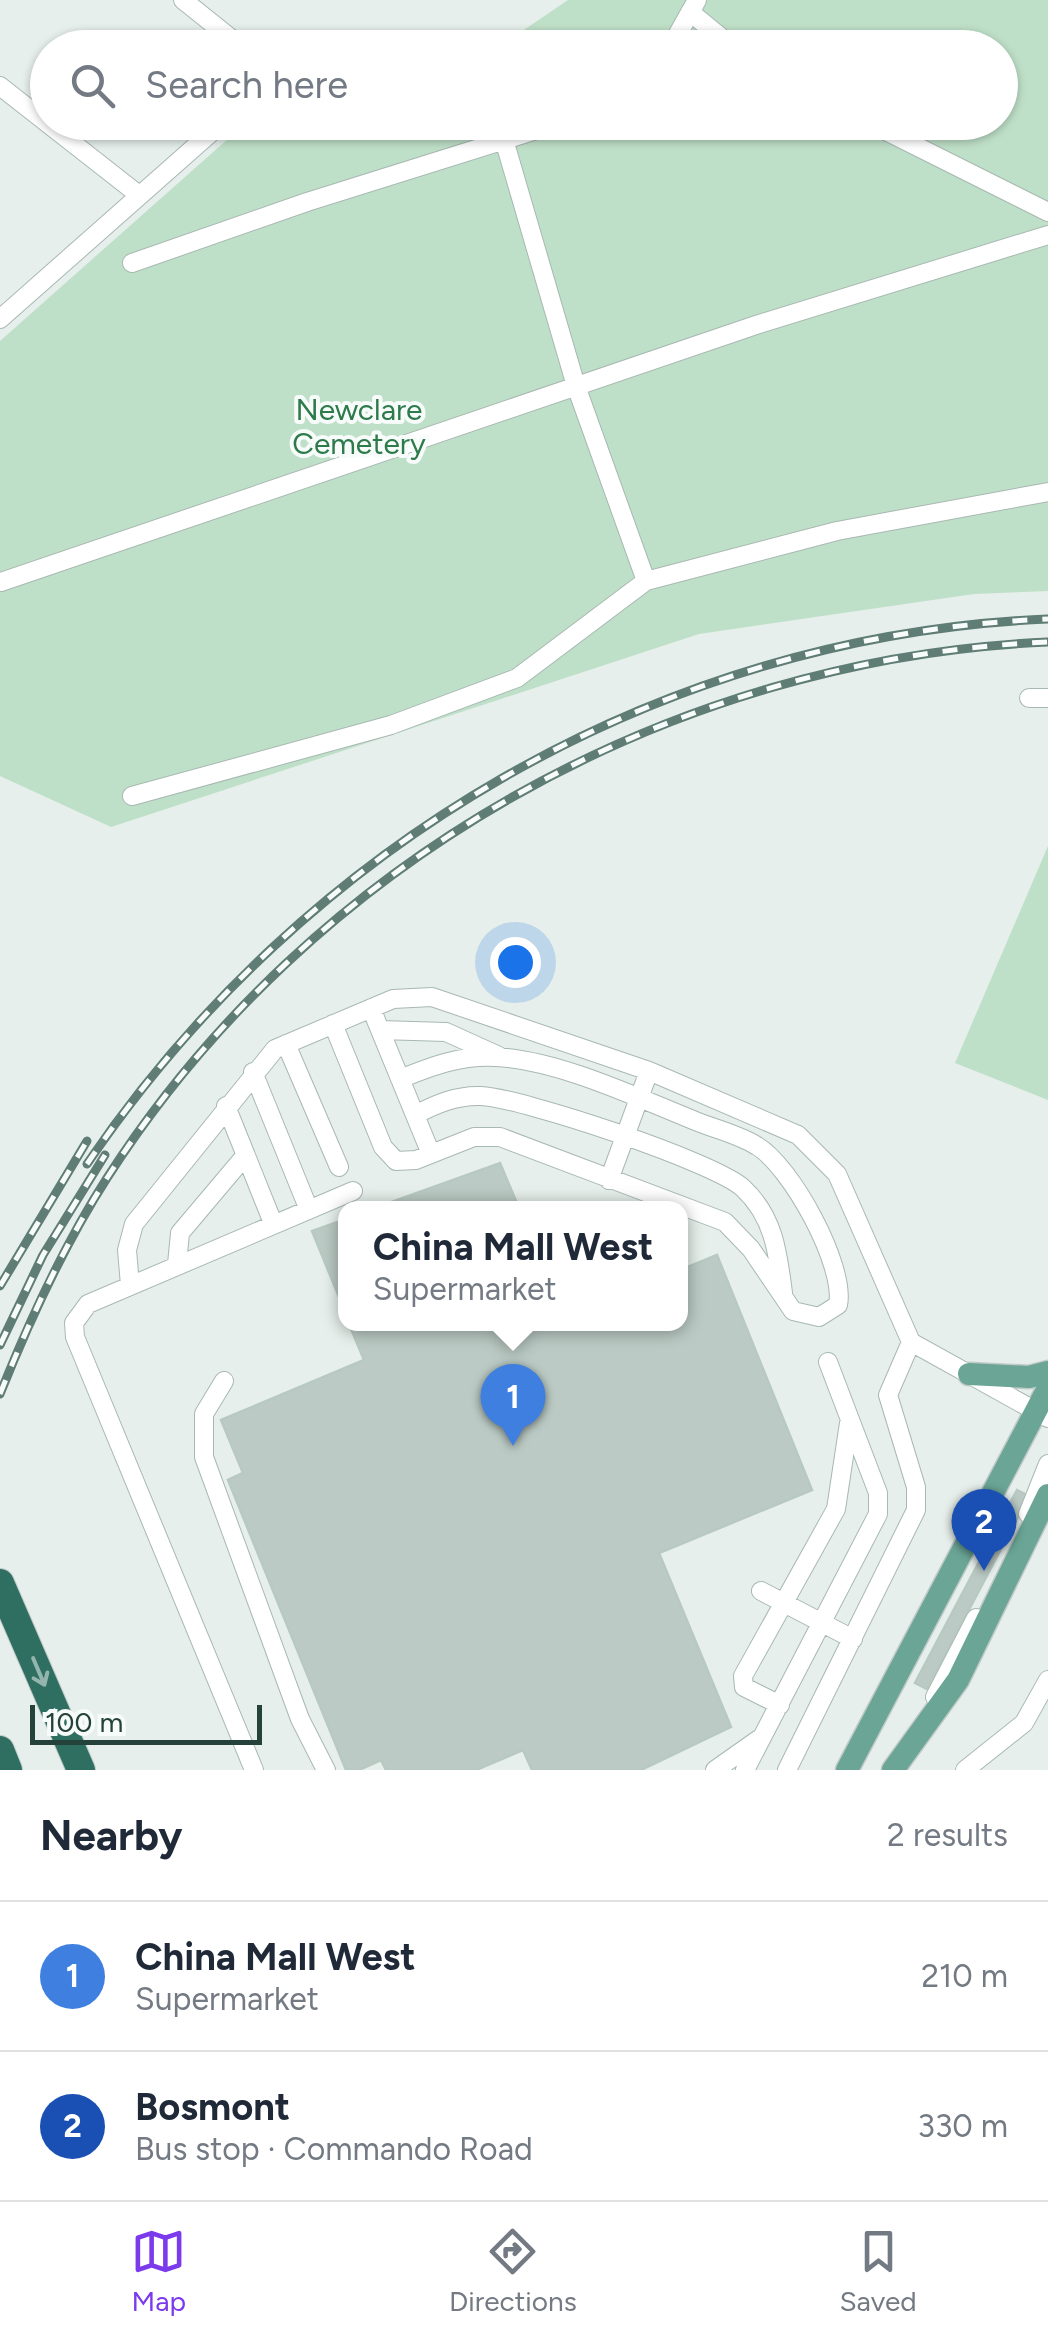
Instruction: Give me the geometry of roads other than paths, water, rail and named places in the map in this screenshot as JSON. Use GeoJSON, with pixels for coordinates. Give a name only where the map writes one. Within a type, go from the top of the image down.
{"type":"FeatureCollection","features":[{"type":"Feature","properties":{"kind":"highway"},"geometry":{"type":"LineString","coordinates":[[0,1583],[81,1770]]}},
{"type":"Feature","properties":{"kind":"highway"},"geometry":{"type":"LineString","coordinates":[[0,1750],[8,1770]]}},
{"type":"Feature","properties":{"kind":"main road"},"geometry":{"type":"LineString","coordinates":[[969,1374],[1029,1377],[1048,1372]]}},
{"type":"Feature","properties":{"kind":"main road"},"geometry":{"type":"LineString","coordinates":[[847,1770],[1044,1413],[1048,1388]]}},
{"type":"Feature","properties":{"kind":"main road"},"geometry":{"type":"LineString","coordinates":[[893,1770],[958,1680],[1048,1496]]}},
{"type":"Feature","properties":{"kind":"street"},"geometry":{"type":"LineString","coordinates":[[183,0],[221,30]]}},
{"type":"Feature","properties":{"kind":"street"},"geometry":{"type":"LineString","coordinates":[[680,30],[693,6],[716,30]]}},
{"type":"Feature","properties":{"kind":"street"},"geometry":{"type":"LineString","coordinates":[[0,86],[30,110]]}},
{"type":"Feature","properties":{"kind":"street"},"geometry":{"type":"LineString","coordinates":[[69,140],[139,195]]}},
{"type":"Feature","properties":{"kind":"street"},"geometry":{"type":"LineString","coordinates":[[3,312],[202,140]]}},
{"type":"Feature","properties":{"kind":"street"},"geometry":{"type":"LineString","coordinates":[[132,264],[307,202],[512,140]]}},
{"type":"Feature","properties":{"kind":"street"},"geometry":{"type":"LineString","coordinates":[[904,140],[1048,212]]}},
{"type":"Feature","properties":{"kind":"street"},"geometry":{"type":"LineString","coordinates":[[504,143],[576,386],[646,581]]}},
{"type":"Feature","properties":{"kind":"street"},"geometry":{"type":"LineString","coordinates":[[1,582],[576,386],[1048,234]]}},
{"type":"Feature","properties":{"kind":"street"},"geometry":{"type":"LineString","coordinates":[[132,796],[391,725],[517,678],[646,581],[837,531],[1048,492]]}},
{"type":"Feature","properties":{"kind":"street"},"geometry":{"type":"LineString","coordinates":[[130,1285],[127,1250],[134,1224],[253,1072],[286,1044],[411,995],[432,997],[649,1071],[774,1122],[816,1149],[850,1199],[911,1342],[1044,1413],[856,1770]]}},
{"type":"Feature","properties":{"kind":"street"},"geometry":{"type":"LineString","coordinates":[[371,1008],[431,1154]]}},
{"type":"Feature","properties":{"kind":"street"},"geometry":{"type":"LineString","coordinates":[[333,1024],[389,1156],[405,1163],[474,1137],[500,1137],[666,1201]]}},
{"type":"Feature","properties":{"kind":"street"},"geometry":{"type":"LineString","coordinates":[[380,1030],[446,1032],[501,1057],[639,1098],[757,1146],[786,1175],[807,1208],[840,1295],[831,1312],[819,1317],[793,1312],[751,1249],[724,1222],[688,1209]]}},
{"type":"Feature","properties":{"kind":"street"},"geometry":{"type":"LineString","coordinates":[[286,1044],[339,1167]]}},
{"type":"Feature","properties":{"kind":"street"},"geometry":{"type":"LineString","coordinates":[[400,1079],[468,1056],[501,1057]]}},
{"type":"Feature","properties":{"kind":"street"},"geometry":{"type":"LineString","coordinates":[[609,1180],[649,1071]]}},
{"type":"Feature","properties":{"kind":"street"},"geometry":{"type":"LineString","coordinates":[[253,1072],[309,1210]]}},
{"type":"Feature","properties":{"kind":"street"},"geometry":{"type":"LineString","coordinates":[[416,1116],[459,1098],[490,1097],[625,1137],[740,1186],[772,1229],[784,1301]]}},
{"type":"Feature","properties":{"kind":"street"},"geometry":{"type":"LineString","coordinates":[[226,1106],[273,1223]]}},
{"type":"Feature","properties":{"kind":"street"},"geometry":{"type":"LineString","coordinates":[[177,1264],[180,1233],[245,1156]]}},
{"type":"Feature","properties":{"kind":"street"},"geometry":{"type":"LineString","coordinates":[[254,1770],[76,1337],[74,1322],[80,1311],[130,1285],[353,1191]]}},
{"type":"Feature","properties":{"kind":"street"},"geometry":{"type":"LineString","coordinates":[[787,1770],[916,1510],[916,1487],[889,1409],[888,1395],[911,1342]]}},
{"type":"Feature","properties":{"kind":"street"},"geometry":{"type":"LineString","coordinates":[[745,1770],[878,1514],[878,1493],[828,1362]]}},
{"type":"Feature","properties":{"kind":"street"},"geometry":{"type":"LineString","coordinates":[[224,1381],[204,1414],[204,1457],[300,1719],[326,1770]]}},
{"type":"Feature","properties":{"kind":"street"},"geometry":{"type":"LineString","coordinates":[[780,1705],[742,1683],[836,1509],[843,1482],[849,1417]]}},
{"type":"Feature","properties":{"kind":"street"},"geometry":{"type":"LineString","coordinates":[[882,1770],[934,1700],[1022,1528],[1048,1464]]}},
{"type":"Feature","properties":{"kind":"street"},"geometry":{"type":"LineString","coordinates":[[760,1591],[853,1639]]}},
{"type":"Feature","properties":{"kind":"street"},"geometry":{"type":"LineString","coordinates":[[965,1770],[1024,1723],[1048,1680]]}},
{"type":"Feature","properties":{"kind":"street"},"geometry":{"type":"LineString","coordinates":[[715,1770],[764,1736]]}},
{"type":"Feature","properties":{"kind":"railway"},"geometry":{"type":"LineString","coordinates":[[87,1164],[175,1049],[274,946],[384,855],[503,778],[631,714],[765,666],[904,634],[1048,619]]}},
{"type":"Feature","properties":{"kind":"railway"},"geometry":{"type":"LineString","coordinates":[[0,1394],[49,1283],[91,1203],[191,1064],[287,962],[395,873],[513,797],[639,735],[771,688],[908,657],[1048,642]]}},
{"type":"Feature","properties":{"kind":"railway"},"geometry":{"type":"LineString","coordinates":[[0,1286],[87,1141]]}},
{"type":"Feature","properties":{"kind":"railway"},"geometry":{"type":"LineString","coordinates":[[0,1345],[43,1255],[105,1155]]}},
{"type":"Feature","properties":{"kind":"place","name":"China Mall West"},"geometry":{"type":"Point","coordinates":[513,1446]}},
{"type":"Feature","properties":{"kind":"place","name":"Bosmont"},"geometry":{"type":"Point","coordinates":[984,1571]}},
{"type":"Feature","properties":{"kind":"park label","name":"Newclare Cemetery"},"geometry":{"type":"Point","coordinates":[359,427]}}]}
